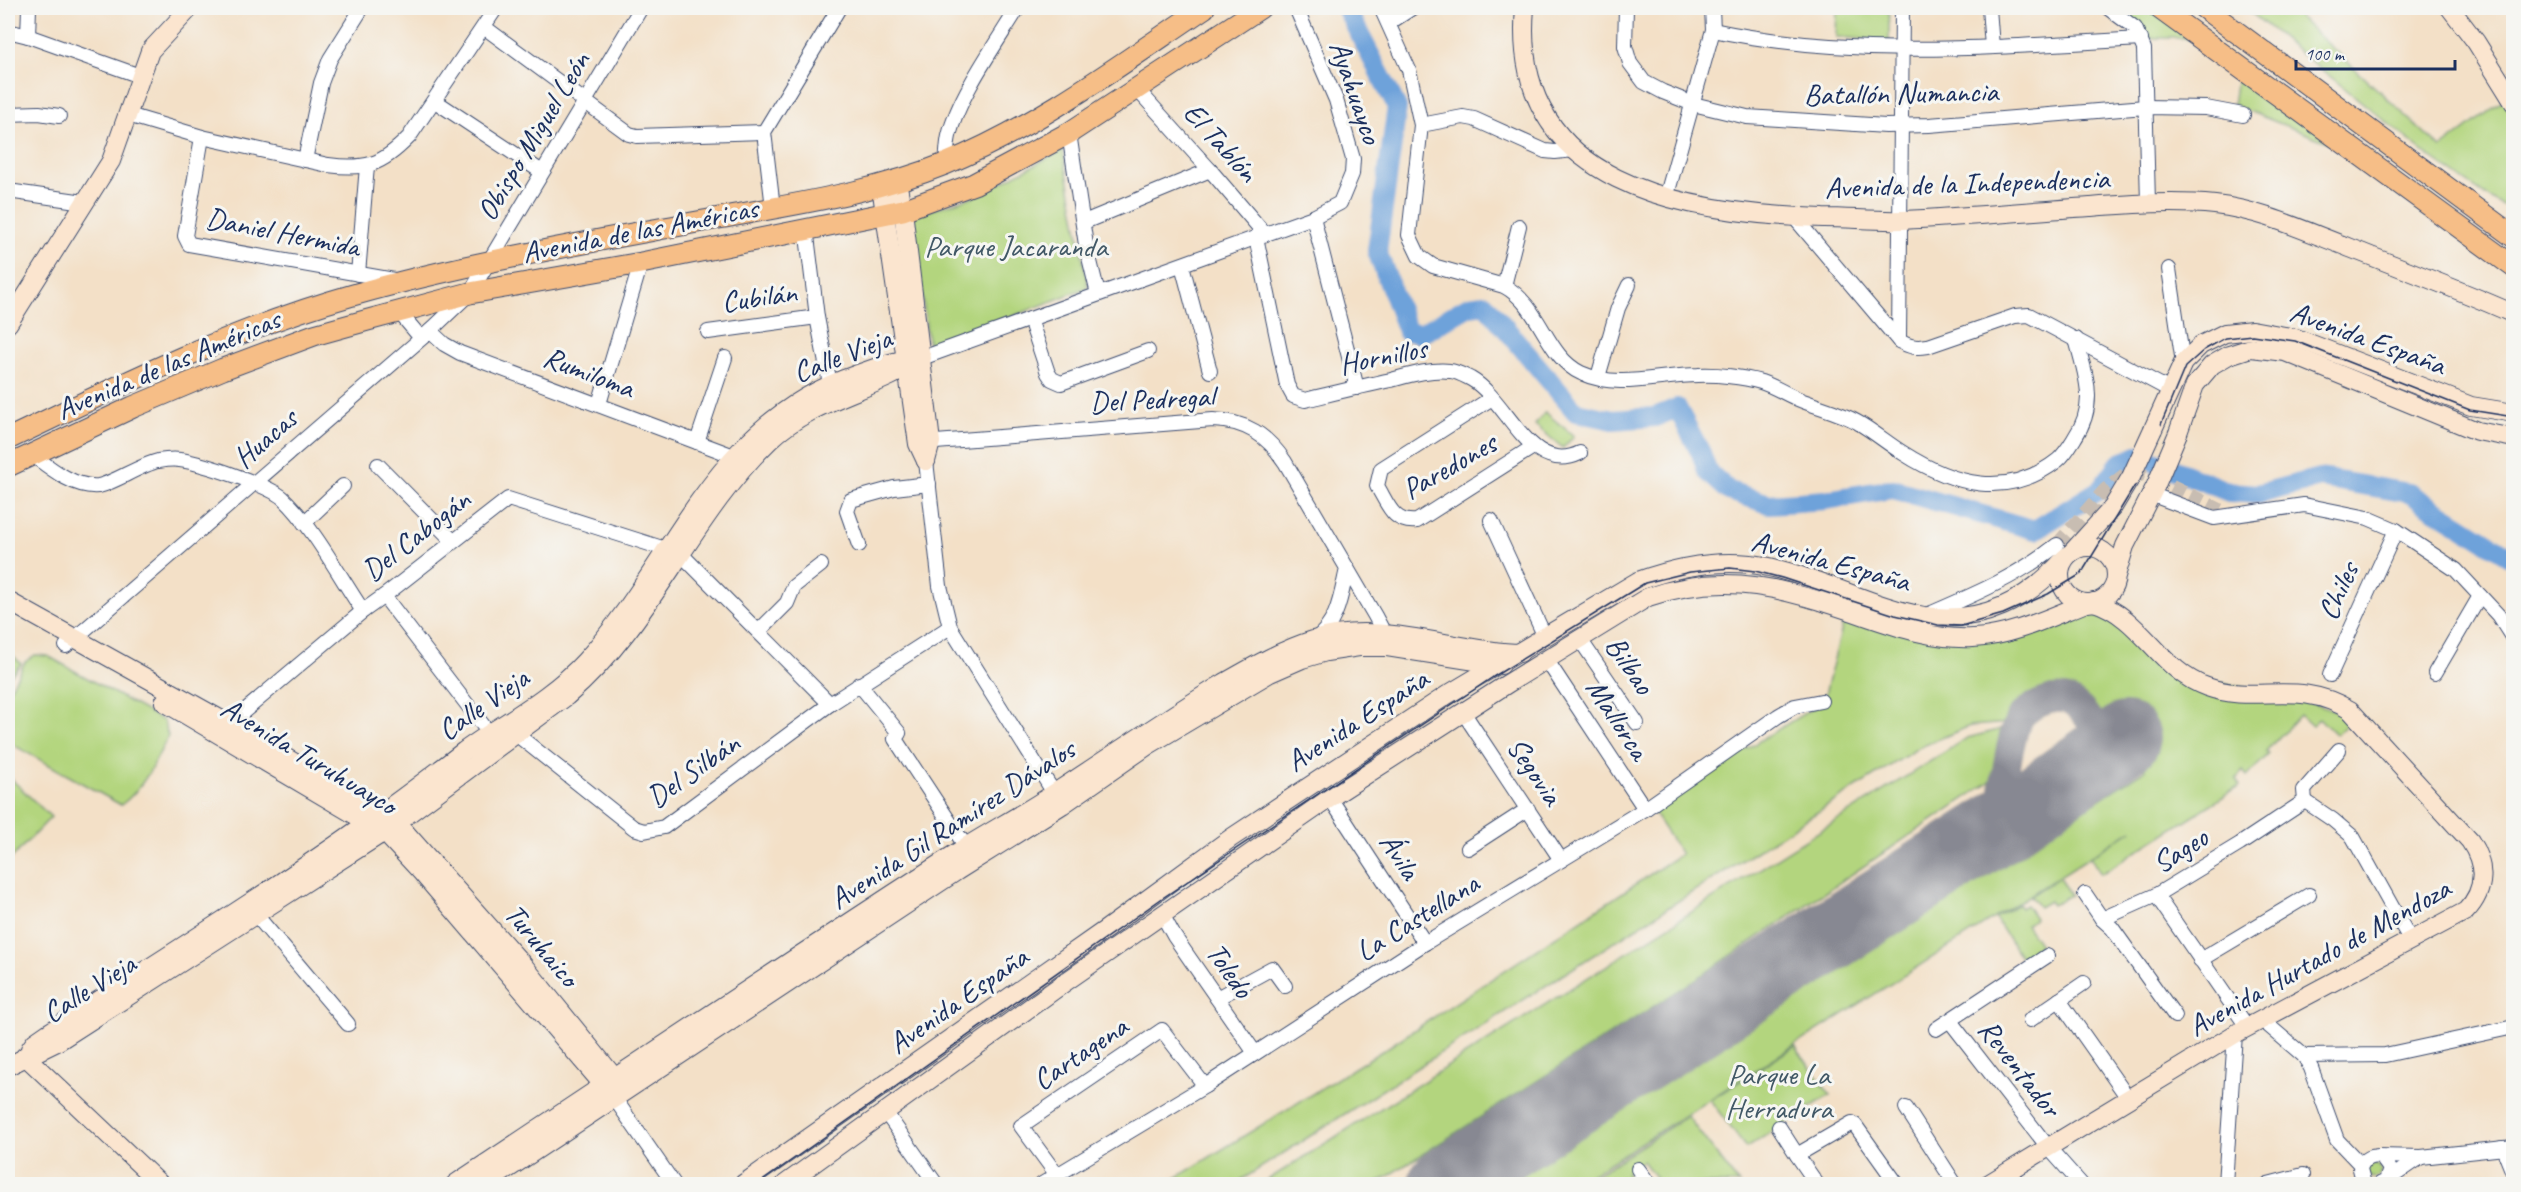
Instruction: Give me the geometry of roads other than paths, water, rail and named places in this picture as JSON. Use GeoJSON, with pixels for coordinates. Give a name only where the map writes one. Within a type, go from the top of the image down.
{"type":"FeatureCollection","features":[{"type":"Feature","properties":{"kind":"main road"},"geometry":{"type":"LineString","coordinates":[[8,324],[111,161],[150,51],[190,8]]}},
{"type":"Feature","properties":{"kind":"main road","name":"Avenida de las Américas"},"geometry":{"type":"LineString","coordinates":[[8,439],[122,383],[200,349],[351,296],[489,261],[889,184],[946,164],[1032,121],[1204,8]]}},
{"type":"Feature","properties":{"kind":"main road","name":"Avenida de las Américas"},"geometry":{"type":"LineString","coordinates":[[8,466],[133,407],[223,369],[314,335],[470,292],[641,263],[894,212],[974,184],[1069,134],[1260,8]]}},
{"type":"Feature","properties":{"kind":"main road","name":"Avenida de la Independencia"},"geometry":{"type":"LineString","coordinates":[[1525,8],[1524,56],[1537,101],[1549,122],[1574,150],[1594,165],[1628,185],[1666,198],[1715,210],[1794,217],[1901,220],[2148,203],[2216,206],[2246,211],[2285,223],[2465,292],[2514,314]]}},
{"type":"Feature","properties":{"kind":"main road"},"geometry":{"type":"LineString","coordinates":[[2159,8],[2514,267]]}},
{"type":"Feature","properties":{"kind":"main road"},"geometry":{"type":"LineString","coordinates":[[2204,8],[2514,237]]}},
{"type":"Feature","properties":{"kind":"main road"},"geometry":{"type":"LineString","coordinates":[[2450,8],[2476,42],[2514,103]]}},
{"type":"Feature","properties":{"kind":"main road"},"geometry":{"type":"LineString","coordinates":[[889,184],[925,449]]}},
{"type":"Feature","properties":{"kind":"main road"},"geometry":{"type":"LineString","coordinates":[[2489,220],[2514,222]]}},
{"type":"Feature","properties":{"kind":"main road","name":"Avenida España"},"geometry":{"type":"LineString","coordinates":[[743,1185],[1117,921],[1222,844],[1447,695],[1638,581],[1671,571],[1718,562],[1751,564],[1776,568],[1925,616],[1966,615],[2007,605],[2037,588],[2064,552],[2094,530],[2113,507],[2132,477],[2182,363],[2201,345],[2225,333],[2252,330],[2296,338],[2471,406],[2514,413]]}},
{"type":"Feature","properties":{"kind":"main road","name":"Avenida España"},"geometry":{"type":"LineString","coordinates":[[2116,579],[2126,546],[2154,490],[2196,385],[2212,365],[2229,355],[2251,348],[2285,352],[2477,431],[2514,438]]}},
{"type":"Feature","properties":{"kind":"main road","name":"Calle Vieja"},"geometry":{"type":"LineString","coordinates":[[8,1066],[57,1042],[150,974],[516,734],[593,674],[625,636],[674,551],[701,498],[734,456],[759,431],[786,409],[830,384],[912,362]]}},
{"type":"Feature","properties":{"kind":"main road","name":"Calle Vieja"},"geometry":{"type":"LineString","coordinates":[[383,822],[489,733],[549,692],[583,663],[730,483],[771,438],[814,408],[912,362]]}},
{"type":"Feature","properties":{"kind":"main road"},"geometry":{"type":"LineString","coordinates":[[2085,547],[2100,550],[2112,560],[2116,579],[2105,597],[2090,602],[2073,599],[2062,586],[2060,570],[2064,552],[2085,547]]}},
{"type":"Feature","properties":{"kind":"main road","name":"Avenida Hurtado de Mendoza"},"geometry":{"type":"LineString","coordinates":[[2116,579],[2132,624]]}},
{"type":"Feature","properties":{"kind":"main road","name":"Avenida España"},"geometry":{"type":"LineString","coordinates":[[785,1185],[1064,983],[1330,798],[1579,638],[1648,597],[1673,588],[1704,583],[1759,585],[1782,590],[1898,628],[1945,637],[1973,638],[1995,635],[2032,624],[2090,602]]}},
{"type":"Feature","properties":{"kind":"main road","name":"Avenida Turuhuayco"},"geometry":{"type":"LineString","coordinates":[[8,601],[70,642],[224,728],[383,822],[517,971],[611,1087]]}},
{"type":"Feature","properties":{"kind":"main road","name":"Avenida Hurtado de Mendoza"},"geometry":{"type":"LineString","coordinates":[[1988,1185],[2248,1027],[2466,911],[2474,902],[2482,874],[2478,853],[2470,841],[2350,710],[2310,693],[2241,693],[2208,688],[2180,672],[2115,610],[2090,602]]}},
{"type":"Feature","properties":{"kind":"main road","name":"Avenida Turuhuayco"},"geometry":{"type":"LineString","coordinates":[[8,615],[70,642]]}},
{"type":"Feature","properties":{"kind":"main road","name":"Avenida Gil Ramírez Dávalos"},"geometry":{"type":"LineString","coordinates":[[455,1185],[957,871],[1058,799],[1250,669],[1313,640],[1345,634],[1386,641],[1520,653]]}},
{"type":"Feature","properties":{"kind":"main road","name":"Avenida Gil Ramírez Dávalos"},"geometry":{"type":"LineString","coordinates":[[1154,733],[1302,659],[1386,641],[1437,655],[1529,670]]}},
{"type":"Feature","properties":{"kind":"main road"},"geometry":{"type":"LineString","coordinates":[[1437,655],[1447,661],[1453,673],[1447,695]]}},
{"type":"Feature","properties":{"kind":"main road","name":"Avenida Gil Ramírez Dávalos"},"geometry":{"type":"LineString","coordinates":[[485,1185],[611,1087],[966,847],[1058,799]]}},
{"type":"Feature","properties":{"kind":"main road"},"geometry":{"type":"LineString","coordinates":[[25,1056],[160,1185]]}},
{"type":"Feature","properties":{"kind":"street"},"geometry":{"type":"LineString","coordinates":[[28,8],[28,36]]}},
{"type":"Feature","properties":{"kind":"street"},"geometry":{"type":"LineString","coordinates":[[306,160],[321,83],[330,59],[362,8]]}},
{"type":"Feature","properties":{"kind":"street"},"geometry":{"type":"LineString","coordinates":[[128,115],[202,136],[306,160],[348,168],[368,166],[395,152],[409,137],[496,8]]}},
{"type":"Feature","properties":{"kind":"street","name":"Obispo Miguel León"},"geometry":{"type":"LineString","coordinates":[[489,261],[641,8]]}},
{"type":"Feature","properties":{"kind":"street"},"geometry":{"type":"LineString","coordinates":[[772,208],[764,132],[839,8]]}},
{"type":"Feature","properties":{"kind":"street"},"geometry":{"type":"LineString","coordinates":[[946,164],[948,139],[957,111],[1018,8]]}},
{"type":"Feature","properties":{"kind":"street","name":"Ayahuayco"},"geometry":{"type":"LineString","coordinates":[[1296,8],[1336,100],[1353,159],[1352,174],[1340,203],[1312,217]]}},
{"type":"Feature","properties":{"kind":"street"},"geometry":{"type":"LineString","coordinates":[[1382,8],[1409,70],[1421,125],[1409,235],[1419,256],[1433,266],[1504,286],[1526,302],[1563,359],[1580,373],[1623,381],[1650,381],[1697,375],[1761,382],[1855,421],[1903,453],[1950,477],[1987,485],[2010,483],[2040,474],[2064,455],[2080,430],[2090,404],[2076,339]]}},
{"type":"Feature","properties":{"kind":"street"},"geometry":{"type":"LineString","coordinates":[[1389,23],[1412,8]]}},
{"type":"Feature","properties":{"kind":"street","name":"Batallón Numancia"},"geometry":{"type":"LineString","coordinates":[[1626,8],[1625,46],[1630,63],[1638,75],[1652,87],[1717,111],[1775,120],[1901,126],[2145,106],[2206,108],[2243,115]]}},
{"type":"Feature","properties":{"kind":"street"},"geometry":{"type":"LineString","coordinates":[[1666,198],[1713,30],[1712,8]]}},
{"type":"Feature","properties":{"kind":"street"},"geometry":{"type":"LineString","coordinates":[[1899,341],[1902,8]]}},
{"type":"Feature","properties":{"kind":"street"},"geometry":{"type":"LineString","coordinates":[[1989,8],[1992,47]]}},
{"type":"Feature","properties":{"kind":"street"},"geometry":{"type":"LineString","coordinates":[[2108,8],[2135,28],[2141,39],[2146,59],[2148,203]]}},
{"type":"Feature","properties":{"kind":"street"},"geometry":{"type":"LineString","coordinates":[[484,27],[584,102],[633,135],[764,132]]}},
{"type":"Feature","properties":{"kind":"street"},"geometry":{"type":"LineString","coordinates":[[1713,30],[1785,43],[1902,50],[2141,39]]}},
{"type":"Feature","properties":{"kind":"street"},"geometry":{"type":"LineString","coordinates":[[8,31],[140,76]]}},
{"type":"Feature","properties":{"kind":"street","name":"El Tablón"},"geometry":{"type":"LineString","coordinates":[[1136,88],[1210,170],[1260,235],[1287,385],[1293,396],[1305,400]]}},
{"type":"Feature","properties":{"kind":"street"},"geometry":{"type":"LineString","coordinates":[[435,100],[542,172]]}},
{"type":"Feature","properties":{"kind":"street"},"geometry":{"type":"LineString","coordinates":[[8,114],[39,113],[59,116]]}},
{"type":"Feature","properties":{"kind":"street"},"geometry":{"type":"LineString","coordinates":[[1421,125],[1463,117],[1474,119],[1545,151],[1574,150]]}},
{"type":"Feature","properties":{"kind":"street"},"geometry":{"type":"LineString","coordinates":[[1069,134],[1086,245],[1098,294]]}},
{"type":"Feature","properties":{"kind":"street","name":"Daniel Hermida"},"geometry":{"type":"LineString","coordinates":[[202,136],[185,236],[189,244],[404,282]]}},
{"type":"Feature","properties":{"kind":"street"},"geometry":{"type":"LineString","coordinates":[[351,296],[352,283],[358,274],[368,166]]}},
{"type":"Feature","properties":{"kind":"street"},"geometry":{"type":"LineString","coordinates":[[1084,222],[1210,170]]}},
{"type":"Feature","properties":{"kind":"street"},"geometry":{"type":"LineString","coordinates":[[8,191],[84,202]]}},
{"type":"Feature","properties":{"kind":"street"},"geometry":{"type":"LineString","coordinates":[[1312,217],[1357,388]]}},
{"type":"Feature","properties":{"kind":"street","name":"Calle Vieja"},"geometry":{"type":"LineString","coordinates":[[912,362],[1312,217]]}},
{"type":"Feature","properties":{"kind":"street"},"geometry":{"type":"LineString","coordinates":[[1794,217],[1899,341],[1908,346],[1918,348],[1942,342],[2015,316],[2029,315],[2170,390]]}},
{"type":"Feature","properties":{"kind":"street"},"geometry":{"type":"LineString","coordinates":[[1504,286],[1520,226]]}},
{"type":"Feature","properties":{"kind":"street"},"geometry":{"type":"LineString","coordinates":[[806,228],[817,316],[830,384]]}},
{"type":"Feature","properties":{"kind":"street","name":"Huacas"},"geometry":{"type":"LineString","coordinates":[[70,642],[426,334],[470,292],[489,261]]}},
{"type":"Feature","properties":{"kind":"street"},"geometry":{"type":"LineString","coordinates":[[599,404],[641,263]]}},
{"type":"Feature","properties":{"kind":"street"},"geometry":{"type":"LineString","coordinates":[[1182,265],[1210,371]]}},
{"type":"Feature","properties":{"kind":"street"},"geometry":{"type":"LineString","coordinates":[[2169,269],[2182,363]]}},
{"type":"Feature","properties":{"kind":"street"},"geometry":{"type":"LineString","coordinates":[[1598,377],[1618,308],[1629,285]]}},
{"type":"Feature","properties":{"kind":"street","name":"Rumiloma"},"geometry":{"type":"LineString","coordinates":[[399,312],[426,334],[460,353],[734,456]]}},
{"type":"Feature","properties":{"kind":"street","name":"Cubilán"},"geometry":{"type":"LineString","coordinates":[[708,332],[817,316]]}},
{"type":"Feature","properties":{"kind":"street"},"geometry":{"type":"LineString","coordinates":[[1030,319],[1048,373],[1052,379],[1061,383],[1148,351]]}},
{"type":"Feature","properties":{"kind":"street"},"geometry":{"type":"LineString","coordinates":[[2085,373],[2095,356],[2108,356]]}},
{"type":"Feature","properties":{"kind":"street"},"geometry":{"type":"LineString","coordinates":[[697,442],[725,358]]}},
{"type":"Feature","properties":{"kind":"street","name":"Hornillos"},"geometry":{"type":"LineString","coordinates":[[1305,400],[1427,371],[1451,371],[1473,380],[1492,398],[1533,447],[1554,458],[1564,459],[1580,453]]}},
{"type":"Feature","properties":{"kind":"street","name":"Paredones"},"geometry":{"type":"LineString","coordinates":[[1492,398],[1381,469],[1377,486],[1397,519],[1407,522],[1418,521],[1533,447]]}},
{"type":"Feature","properties":{"kind":"street","name":"Del Pedregal"},"geometry":{"type":"LineString","coordinates":[[925,449],[1213,420],[1239,423],[1254,429],[1275,447],[1386,641]]}},
{"type":"Feature","properties":{"kind":"street"},"geometry":{"type":"LineString","coordinates":[[925,449],[940,586],[950,627],[1058,799]]}},
{"type":"Feature","properties":{"kind":"street"},"geometry":{"type":"LineString","coordinates":[[33,455],[64,477],[98,486],[140,467],[159,461],[180,460],[267,487],[283,499],[304,523],[363,611]]}},
{"type":"Feature","properties":{"kind":"street"},"geometry":{"type":"LineString","coordinates":[[378,465],[453,541]]}},
{"type":"Feature","properties":{"kind":"street"},"geometry":{"type":"LineString","coordinates":[[859,545],[847,511],[851,500],[894,488],[929,484]]}},
{"type":"Feature","properties":{"kind":"street"},"geometry":{"type":"LineString","coordinates":[[304,523],[343,486]]}},
{"type":"Feature","properties":{"kind":"street"},"geometry":{"type":"LineString","coordinates":[[2154,490],[2214,518],[2227,513],[2304,505],[2368,518],[2396,530],[2456,570],[2498,615],[2514,640]]}},
{"type":"Feature","properties":{"kind":"street","name":"Del Cabogán"},"geometry":{"type":"LineString","coordinates":[[224,728],[363,611],[508,499],[674,551]]}},
{"type":"Feature","properties":{"kind":"street"},"geometry":{"type":"LineString","coordinates":[[1491,520],[1545,637]]}},
{"type":"Feature","properties":{"kind":"street","name":"Chiles"},"geometry":{"type":"LineString","coordinates":[[2330,675],[2396,530]]}},
{"type":"Feature","properties":{"kind":"street"},"geometry":{"type":"LineString","coordinates":[[674,551],[759,631],[830,704]]}},
{"type":"Feature","properties":{"kind":"street"},"geometry":{"type":"LineString","coordinates":[[759,631],[788,603],[794,586],[822,565]]}},
{"type":"Feature","properties":{"kind":"street"},"geometry":{"type":"LineString","coordinates":[[1313,640],[1332,622],[1347,570]]}},
{"type":"Feature","properties":{"kind":"street"},"geometry":{"type":"LineString","coordinates":[[384,596],[489,733],[516,734]]}},
{"type":"Feature","properties":{"kind":"street"},"geometry":{"type":"LineString","coordinates":[[2435,673],[2480,596]]}},
{"type":"Feature","properties":{"kind":"street","name":"Del Silbán"},"geometry":{"type":"LineString","coordinates":[[516,734],[634,828],[644,831],[654,830],[664,827],[859,684],[950,627]]}},
{"type":"Feature","properties":{"kind":"street","name":"Bilbao"},"geometry":{"type":"LineString","coordinates":[[1579,638],[1636,723]]}},
{"type":"Feature","properties":{"kind":"street","name":"Mallorca"},"geometry":{"type":"LineString","coordinates":[[1546,659],[1645,808]]}},
{"type":"Feature","properties":{"kind":"street"},"geometry":{"type":"LineString","coordinates":[[859,684],[899,732],[895,738],[966,847]]}},
{"type":"Feature","properties":{"kind":"street","name":"La Castellana"},"geometry":{"type":"LineString","coordinates":[[1049,1181],[1205,1086],[1425,943],[1645,808],[1778,716],[1795,706],[1821,701]]}},
{"type":"Feature","properties":{"kind":"street","name":"Segovia"},"geometry":{"type":"LineString","coordinates":[[1463,712],[1562,860]]}},
{"type":"Feature","properties":{"kind":"street"},"geometry":{"type":"LineString","coordinates":[[2339,750],[2304,790],[2305,801],[2353,837],[2411,941]]}},
{"type":"Feature","properties":{"kind":"street","name":"Ávila"},"geometry":{"type":"LineString","coordinates":[[1330,798],[1425,943]]}},
{"type":"Feature","properties":{"kind":"street","name":"Sageo"},"geometry":{"type":"LineString","coordinates":[[2304,1056],[2248,1027],[2156,895],[2305,801]]}},
{"type":"Feature","properties":{"kind":"street"},"geometry":{"type":"LineString","coordinates":[[1468,848],[1528,809]]}},
{"type":"Feature","properties":{"kind":"street"},"geometry":{"type":"LineString","coordinates":[[2085,894],[2175,1016]]}},
{"type":"Feature","properties":{"kind":"street"},"geometry":{"type":"LineString","coordinates":[[2102,919],[2156,895]]}},
{"type":"Feature","properties":{"kind":"street"},"geometry":{"type":"LineString","coordinates":[[2200,960],[2309,895]]}},
{"type":"Feature","properties":{"kind":"street"},"geometry":{"type":"LineString","coordinates":[[252,909],[348,1024]]}},
{"type":"Feature","properties":{"kind":"street","name":"Toledo"},"geometry":{"type":"LineString","coordinates":[[1163,916],[1174,936],[1255,1053]]}},
{"type":"Feature","properties":{"kind":"street","name":"Reventador"},"geometry":{"type":"LineString","coordinates":[[1936,1029],[2047,956]]}},
{"type":"Feature","properties":{"kind":"street"},"geometry":{"type":"LineString","coordinates":[[1217,998],[1272,968],[1285,986]]}},
{"type":"Feature","properties":{"kind":"street"},"geometry":{"type":"LineString","coordinates":[[2030,1020],[2084,983]]}},
{"type":"Feature","properties":{"kind":"street"},"geometry":{"type":"LineString","coordinates":[[2059,1000],[2128,1098]]}},
{"type":"Feature","properties":{"kind":"street","name":"Reventador"},"geometry":{"type":"LineString","coordinates":[[1950,1021],[2048,1147],[2082,1185]]}},
{"type":"Feature","properties":{"kind":"street"},"geometry":{"type":"LineString","coordinates":[[2225,1185],[2248,1027]]}},
{"type":"Feature","properties":{"kind":"street"},"geometry":{"type":"LineString","coordinates":[[2363,1182],[2361,1165],[2337,1140],[2311,1068],[2304,1056],[2385,1055],[2514,1027]]}},
{"type":"Feature","properties":{"kind":"street","name":"Cartagena"},"geometry":{"type":"LineString","coordinates":[[1049,1181],[1021,1126],[1161,1030],[1205,1086]]}},
{"type":"Feature","properties":{"kind":"street"},"geometry":{"type":"LineString","coordinates":[[611,1087],[674,1185]]}},
{"type":"Feature","properties":{"kind":"street"},"geometry":{"type":"LineString","coordinates":[[1906,1108],[1955,1185]]}},
{"type":"Feature","properties":{"kind":"street"},"geometry":{"type":"LineString","coordinates":[[886,1113],[936,1185]]}},
{"type":"Feature","properties":{"kind":"street"},"geometry":{"type":"LineString","coordinates":[[1797,1155],[1846,1124],[1852,1123],[1897,1185]]}},
{"type":"Feature","properties":{"kind":"street"},"geometry":{"type":"LineString","coordinates":[[1779,1127],[1817,1185]]}},
{"type":"Feature","properties":{"kind":"street"},"geometry":{"type":"LineString","coordinates":[[2361,1165],[2368,1158],[2378,1156],[2421,1157],[2508,1148],[2514,1175]]}},
{"type":"Feature","properties":{"kind":"street"},"geometry":{"type":"LineString","coordinates":[[2378,1156],[2389,1166],[2390,1173],[2383,1183]]}},
{"type":"Feature","properties":{"kind":"street"},"geometry":{"type":"LineString","coordinates":[[2383,1183],[2421,1157]]}},
{"type":"Feature","properties":{"kind":"street"},"geometry":{"type":"LineString","coordinates":[[1638,1168],[1649,1185]]}},
{"type":"Feature","properties":{"kind":"street"},"geometry":{"type":"LineString","coordinates":[[2268,1185],[2302,1175]]}},
{"type":"Feature","properties":{"kind":"waterway"},"geometry":{"type":"LineString","coordinates":[[1346,8],[1397,107],[1377,251],[1407,331],[1421,334],[1469,306],[1485,304],[1576,412],[1613,420],[1655,417],[1677,408],[1701,453],[1707,471],[1729,491],[1769,504],[1826,500],[1893,489],[2035,530],[2101,489],[2120,463],[2140,455]]}},
{"type":"Feature","properties":{"kind":"waterway"},"geometry":{"type":"LineString","coordinates":[[2153,461],[2229,492],[2258,494],[2320,478],[2409,493],[2514,559]]}},
{"type":"Feature","properties":{"kind":"tunnel"},"geometry":{"type":"LineString","coordinates":[[2057,545],[2105,490],[2126,474],[2140,474],[2170,485],[2220,510]]}},
{"type":"Feature","properties":{"kind":"tram line"},"geometry":{"type":"LineString","coordinates":[[758,1184],[1161,899],[1493,677],[1645,583],[1690,572],[1730,568],[1782,578],[1895,615],[1938,625],[1961,626],[2003,614],[2048,594],[2081,574],[2137,482],[2185,367],[2204,350],[2225,338],[2252,335],[2295,341],[2470,410],[2514,417]]}},
{"type":"Feature","properties":{"kind":"park label","name":"Parque Jacaranda"},"geometry":{"type":"Point","coordinates":[1016,246]}},
{"type":"Feature","properties":{"kind":"park label","name":"Parque La Herradura"},"geometry":{"type":"Point","coordinates":[1779,1091]}}]}
